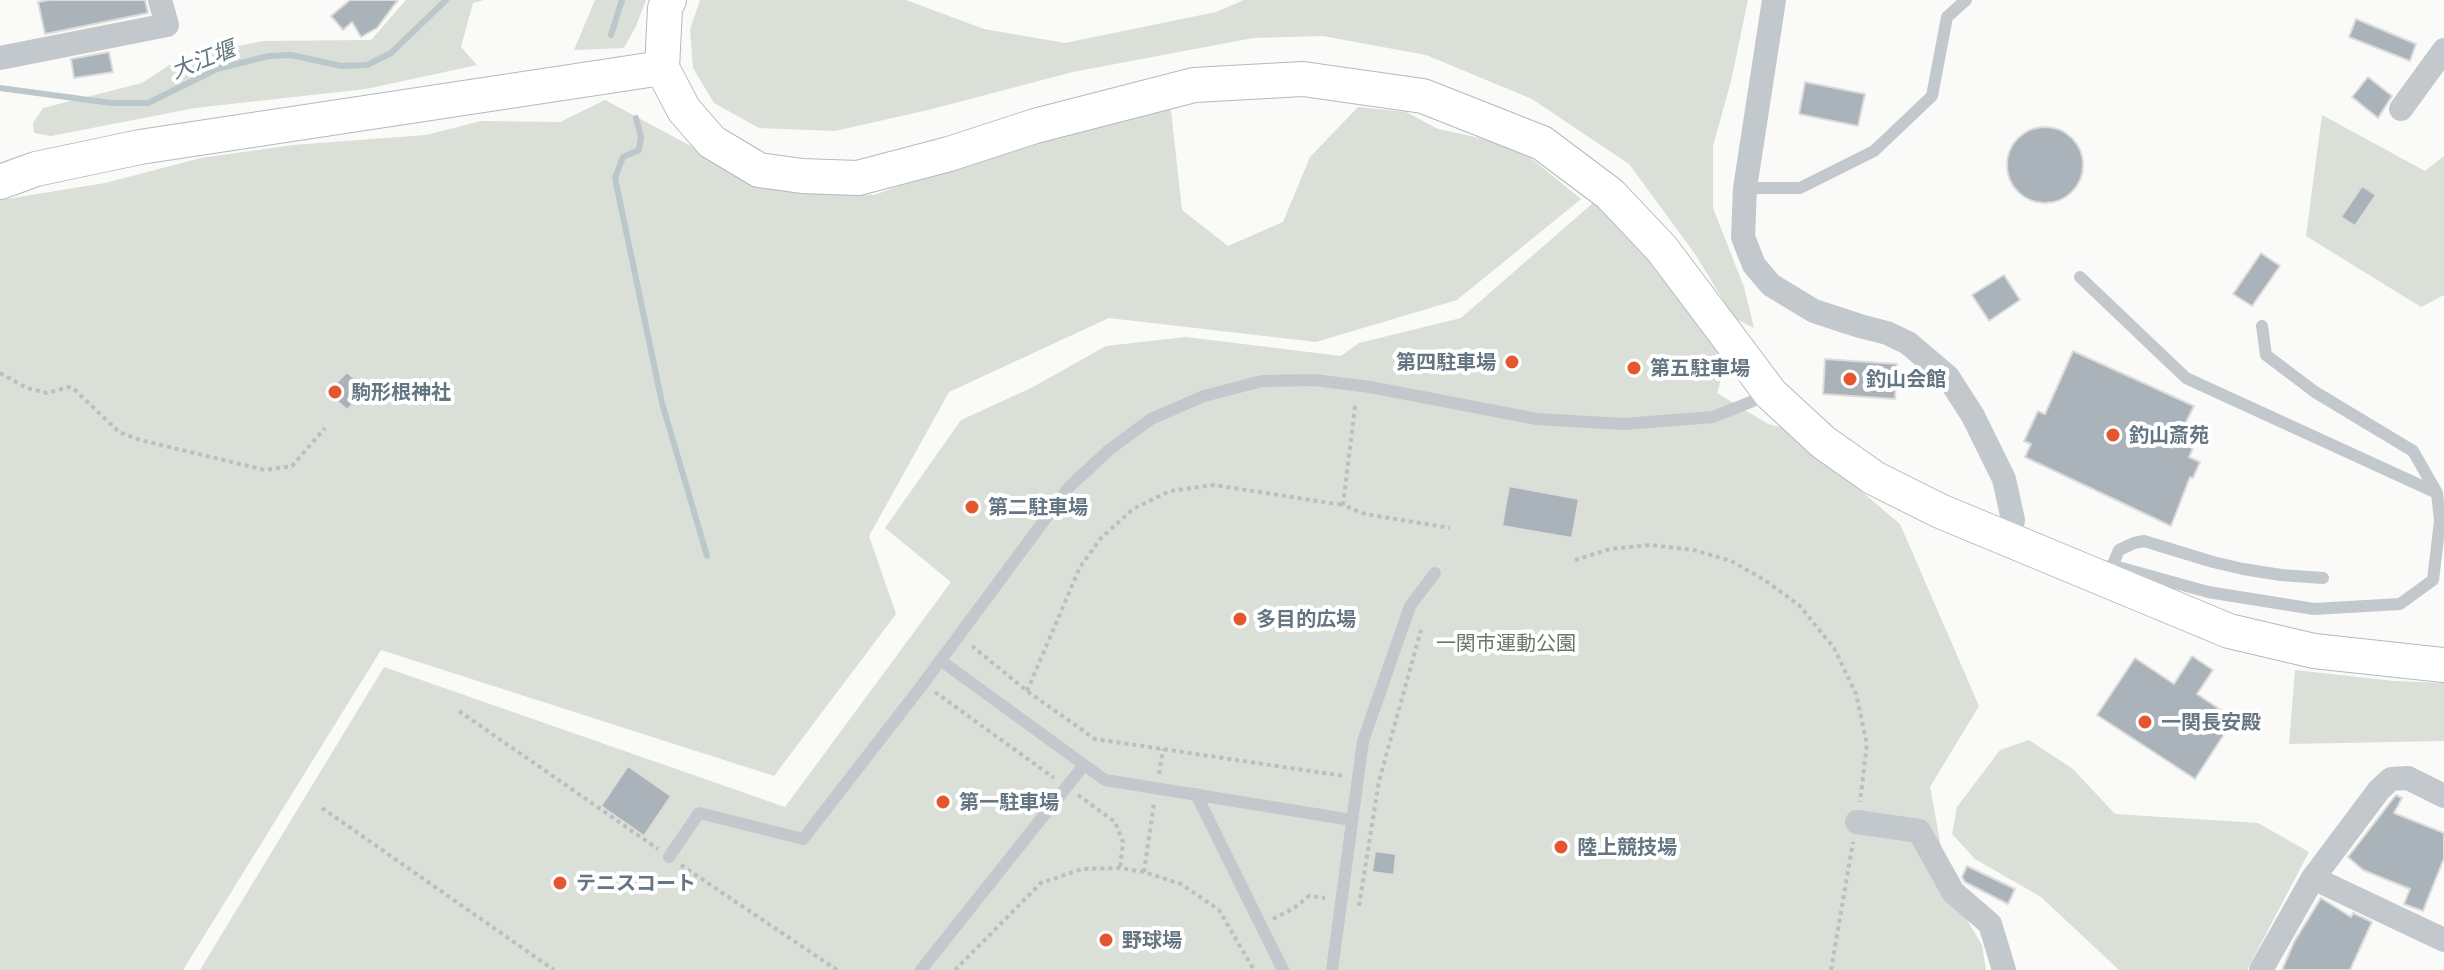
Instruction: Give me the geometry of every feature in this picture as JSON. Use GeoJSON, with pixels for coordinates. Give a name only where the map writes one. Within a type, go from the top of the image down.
{"type":"FeatureCollection","features":[{"type":"Feature","properties":{"kind":"street"},"geometry":{"type":"LineString","coordinates":[[0,58],[167,25],[160,0]]}},
{"type":"Feature","properties":{"kind":"street"},"geometry":{"type":"LineString","coordinates":[[669,0],[665,8],[662,68],[684,110],[712,142],[759,170],[802,176],[858,178],[949,154],[1035,126],[1194,85],[1303,79],[1423,96],[1542,143],[1610,194],[1662,249],[1771,394],[1823,442],[1874,478],[2008,540],[2109,574],[2229,631],[2314,651],[2444,665]]}},
{"type":"Feature","properties":{"kind":"street"},"geometry":{"type":"LineString","coordinates":[[1774,0],[1745,188],[1743,237],[1754,265],[1771,285],[1814,311],[1887,333],[1908,343],[1948,377],[1973,416],[2004,479],[2013,520],[2008,540]]}},
{"type":"Feature","properties":{"kind":"street"},"geometry":{"type":"LineString","coordinates":[[2401,109],[2444,50]]}},
{"type":"Feature","properties":{"kind":"street"},"geometry":{"type":"LineString","coordinates":[[0,182],[36,169],[140,147],[662,68]]}},
{"type":"Feature","properties":{"kind":"street"},"geometry":{"type":"LineString","coordinates":[[2261,970],[2313,878],[2379,790],[2391,779],[2408,778],[2444,796]]}},
{"type":"Feature","properties":{"kind":"street"},"geometry":{"type":"LineString","coordinates":[[1857,822],[1919,831],[1953,892],[1990,924],[2004,970]]}},
{"type":"Feature","properties":{"kind":"street"},"geometry":{"type":"LineString","coordinates":[[2313,878],[2444,940]]}},
{"type":"Feature","properties":{"kind":"lane"},"geometry":{"type":"LineString","coordinates":[[1745,188],[1800,188],[1874,151],[1932,96],[1947,17],[1966,0]]}},
{"type":"Feature","properties":{"kind":"lane"},"geometry":{"type":"LineString","coordinates":[[2080,277],[2186,378],[2437,493]]}},
{"type":"Feature","properties":{"kind":"lane"},"geometry":{"type":"LineString","coordinates":[[2262,326],[2266,355],[2315,392],[2413,451],[2437,493],[2442,514],[2433,580],[2400,604],[2314,609],[2109,574],[2119,550],[2144,541],[2243,569],[2323,578]]}},
{"type":"Feature","properties":{"kind":"lane"},"geometry":{"type":"LineString","coordinates":[[669,857],[699,813],[803,839],[1069,487],[1109,450],[1151,419],[1204,396],[1262,381],[1314,380],[1370,387],[1537,419],[1624,424],[1713,417],[1771,394]]}},
{"type":"Feature","properties":{"kind":"lane"},"geometry":{"type":"LineString","coordinates":[[1332,970],[1363,741],[1410,606],[1435,573]]}},
{"type":"Feature","properties":{"kind":"lane"},"geometry":{"type":"LineString","coordinates":[[940,660],[1105,780],[1352,820]]}},
{"type":"Feature","properties":{"kind":"lane"},"geometry":{"type":"LineString","coordinates":[[921,970],[1084,765]]}},
{"type":"Feature","properties":{"kind":"lane"},"geometry":{"type":"LineString","coordinates":[[1196,794],[1283,970]]}},
{"type":"Feature","properties":{"kind":"path"},"geometry":{"type":"LineString","coordinates":[[0,373],[27,388],[47,393],[69,387],[119,432],[140,440],[265,470],[292,466],[325,428]]}},
{"type":"Feature","properties":{"kind":"path"},"geometry":{"type":"LineString","coordinates":[[1343,505],[1355,406]]}},
{"type":"Feature","properties":{"kind":"path"},"geometry":{"type":"LineString","coordinates":[[1027,691],[1080,567],[1101,538],[1133,509],[1170,491],[1214,485],[1343,505],[1365,514],[1450,528]]}},
{"type":"Feature","properties":{"kind":"path"},"geometry":{"type":"LineString","coordinates":[[1575,560],[1610,549],[1651,545],[1694,550],[1731,561],[1799,605],[1834,648],[1856,694],[1867,744],[1865,779],[1831,970]]}},
{"type":"Feature","properties":{"kind":"path"},"geometry":{"type":"LineString","coordinates":[[1357,917],[1379,781],[1423,623]]}},
{"type":"Feature","properties":{"kind":"path"},"geometry":{"type":"LineString","coordinates":[[972,646],[1027,691],[1095,739],[1379,781]]}},
{"type":"Feature","properties":{"kind":"path"},"geometry":{"type":"LineString","coordinates":[[923,684],[1115,822],[1123,842],[1120,868]]}},
{"type":"Feature","properties":{"kind":"path"},"geometry":{"type":"LineString","coordinates":[[459,711],[837,970]]}},
{"type":"Feature","properties":{"kind":"path"},"geometry":{"type":"LineString","coordinates":[[1144,872],[1163,749]]}},
{"type":"Feature","properties":{"kind":"path"},"geometry":{"type":"LineString","coordinates":[[322,808],[554,970]]}},
{"type":"Feature","properties":{"kind":"path"},"geometry":{"type":"LineString","coordinates":[[955,970],[1041,883],[1082,869],[1120,868],[1181,884],[1219,910],[1254,970]]}},
{"type":"Feature","properties":{"kind":"path"},"geometry":{"type":"LineString","coordinates":[[1261,925],[1294,908],[1309,896],[1360,903]]}},
{"type":"Feature","properties":{"kind":"green space"},"geometry":{"type":"Polygon","coordinates":[[[406,0],[484,0],[473,3],[461,47],[477,65],[366,89],[195,108],[51,136],[34,133],[33,123],[43,108],[142,83],[180,58],[263,41],[371,40],[406,0]]]}},
{"type":"Feature","properties":{"kind":"green space"},"geometry":{"type":"Polygon","coordinates":[[[595,0],[646,0],[624,48],[574,50],[595,0]]]}},
{"type":"Feature","properties":{"kind":"green space"},"geometry":{"type":"Polygon","coordinates":[[[700,0],[906,0],[984,29],[1065,43],[1216,12],[1244,0],[1748,0],[1713,146],[1713,208],[1744,287],[1754,328],[1734,318],[1695,254],[1629,164],[1532,99],[1426,55],[1323,36],[1253,38],[1073,72],[835,131],[759,128],[714,103],[693,68],[690,29],[700,0]]]}},
{"type":"Feature","properties":{"kind":"green space"},"geometry":{"type":"Polygon","coordinates":[[[605,100],[715,159],[776,187],[874,195],[1023,141],[1170,101],[1182,210],[1228,246],[1283,222],[1310,157],[1358,107],[1406,112],[1438,129],[1516,146],[1581,199],[1457,300],[1316,342],[1109,318],[949,392],[869,536],[896,614],[774,776],[381,650],[183,970],[0,970],[0,200],[105,183],[201,158],[293,145],[426,135],[481,121],[560,122],[605,100]]]}},
{"type":"Feature","properties":{"kind":"green space"},"geometry":{"type":"Polygon","coordinates":[[[2322,115],[2425,171],[2444,156],[2444,295],[2421,307],[2306,236],[2322,115]]]}},
{"type":"Feature","properties":{"kind":"green space","name":"一関市運動公園"},"geometry":{"type":"Polygon","coordinates":[[[1594,202],[1639,248],[1726,363],[1717,393],[1768,424],[1788,429],[1900,524],[1979,706],[1930,787],[1949,890],[1982,945],[1986,970],[200,970],[384,667],[785,807],[951,582],[885,528],[961,420],[1031,388],[1106,346],[1186,337],[1341,356],[1359,343],[1461,318],[1594,202]]]}},
{"type":"Feature","properties":{"kind":"green space"},"geometry":{"type":"Polygon","coordinates":[[[2295,670],[2444,683],[2444,741],[2289,744],[2295,670]]]}},
{"type":"Feature","properties":{"kind":"green space"},"geometry":{"type":"Polygon","coordinates":[[[2029,740],[2073,769],[2115,814],[2258,823],[2309,852],[2247,970],[2119,970],[2041,897],[1975,859],[1952,834],[1957,807],[2000,750],[2029,740]]]}},
{"type":"Feature","properties":{"kind":"building"},"geometry":{"type":"Polygon","coordinates":[[[145,0],[148,13],[45,34],[38,2],[145,0]]]}},
{"type":"Feature","properties":{"kind":"building"},"geometry":{"type":"Polygon","coordinates":[[[350,0],[398,0],[377,28],[361,37],[352,22],[343,30],[331,16],[350,0]]]}},
{"type":"Feature","properties":{"kind":"building"},"geometry":{"type":"Polygon","coordinates":[[[2356,19],[2416,44],[2410,61],[2349,37],[2356,19]]]}},
{"type":"Feature","properties":{"kind":"building"},"geometry":{"type":"Polygon","coordinates":[[[109,52],[113,72],[74,78],[71,59],[109,52]]]}},
{"type":"Feature","properties":{"kind":"building"},"geometry":{"type":"Polygon","coordinates":[[[2368,77],[2392,96],[2378,118],[2352,97],[2368,77]]]}},
{"type":"Feature","properties":{"kind":"building"},"geometry":{"type":"Polygon","coordinates":[[[1805,82],[1865,94],[1858,126],[1799,114],[1805,82]]]}},
{"type":"Feature","properties":{"kind":"building"},"geometry":{"type":"Polygon","coordinates":[[[2045,127],[2060,130],[2072,138],[2080,150],[2083,165],[2080,180],[2072,192],[2060,200],[2045,203],[2030,200],[2018,192],[2010,180],[2007,165],[2010,150],[2018,138],[2030,130],[2045,127]]]}},
{"type":"Feature","properties":{"kind":"building"},"geometry":{"type":"Polygon","coordinates":[[[2362,186],[2376,195],[2355,226],[2341,217],[2362,186]]]}},
{"type":"Feature","properties":{"kind":"building"},"geometry":{"type":"Polygon","coordinates":[[[2261,253],[2280,266],[2252,306],[2233,294],[2261,253]]]}},
{"type":"Feature","properties":{"kind":"building"},"geometry":{"type":"Polygon","coordinates":[[[2004,275],[2020,300],[1989,321],[1972,295],[2004,275]]]}},
{"type":"Feature","properties":{"kind":"building","name":"釣山斎苑"},"geometry":{"type":"Polygon","coordinates":[[[2073,351],[2194,406],[2186,422],[2202,429],[2189,457],[2200,462],[2193,478],[2190,477],[2171,526],[2025,457],[2031,444],[2024,441],[2038,411],[2045,414],[2073,351]]]}},
{"type":"Feature","properties":{"kind":"building"},"geometry":{"type":"Polygon","coordinates":[[[1825,359],[1897,364],[1895,399],[1823,394],[1825,359]]]}},
{"type":"Feature","properties":{"kind":"building"},"geometry":{"type":"Polygon","coordinates":[[[347,372],[367,390],[347,410],[327,392],[347,372]]]}},
{"type":"Feature","properties":{"kind":"building"},"geometry":{"type":"Polygon","coordinates":[[[1509,486],[1579,499],[1572,538],[1502,526],[1509,486]]]}},
{"type":"Feature","properties":{"kind":"building"},"geometry":{"type":"Polygon","coordinates":[[[2192,656],[2213,670],[2197,694],[2234,719],[2195,779],[2097,715],[2135,658],[2174,684],[2192,656]]]}},
{"type":"Feature","properties":{"kind":"building"},"geometry":{"type":"Polygon","coordinates":[[[628,766],[671,796],[644,836],[601,806],[628,766]]]}},
{"type":"Feature","properties":{"kind":"building"},"geometry":{"type":"Polygon","coordinates":[[[2396,795],[2402,798],[2394,813],[2444,833],[2444,858],[2423,911],[2404,904],[2410,889],[2363,870],[2348,857],[2396,795]]]}},
{"type":"Feature","properties":{"kind":"building"},"geometry":{"type":"Polygon","coordinates":[[[1375,851],[1396,854],[1394,875],[1372,872],[1375,851]]]}},
{"type":"Feature","properties":{"kind":"building"},"geometry":{"type":"Polygon","coordinates":[[[1967,866],[2015,889],[2008,904],[1965,882],[1962,877],[1967,866]]]}},
{"type":"Feature","properties":{"kind":"building"},"geometry":{"type":"Polygon","coordinates":[[[2321,898],[2351,917],[2353,913],[2372,922],[2350,970],[2282,970],[2294,942],[2321,898]]]}},
{"type":"Feature","properties":{"kind":"waterway","name":"大江堰"},"geometry":{"type":"LineString","coordinates":[[0,88],[111,103],[148,103],[217,69],[269,56],[291,55],[342,66],[367,65],[391,53],[446,0]]}},
{"type":"Feature","properties":{"kind":"waterway"},"geometry":{"type":"LineString","coordinates":[[611,35],[622,0]]}},
{"type":"Feature","properties":{"kind":"waterway"},"geometry":{"type":"LineString","coordinates":[[636,118],[641,137],[639,150],[623,157],[615,178],[662,403],[707,556]]}},
{"type":"Feature","properties":{"kind":"place","name":"第四駐車場"},"geometry":{"type":"Point","coordinates":[1512,362]}},
{"type":"Feature","properties":{"kind":"place","name":"第五駐車場"},"geometry":{"type":"Point","coordinates":[1634,368]}},
{"type":"Feature","properties":{"kind":"place","name":"釣山会館"},"geometry":{"type":"Point","coordinates":[1850,379]}},
{"type":"Feature","properties":{"kind":"place","name":"駒形根神社"},"geometry":{"type":"Point","coordinates":[335,392]}},
{"type":"Feature","properties":{"kind":"place","name":"釣山斎苑"},"geometry":{"type":"Point","coordinates":[2113,435]}},
{"type":"Feature","properties":{"kind":"place","name":"第二駐車場"},"geometry":{"type":"Point","coordinates":[972,507]}},
{"type":"Feature","properties":{"kind":"place","name":"多目的広場"},"geometry":{"type":"Point","coordinates":[1240,619]}},
{"type":"Feature","properties":{"kind":"place","name":"一関長安殿"},"geometry":{"type":"Point","coordinates":[2145,722]}},
{"type":"Feature","properties":{"kind":"place","name":"第一駐車場"},"geometry":{"type":"Point","coordinates":[943,802]}},
{"type":"Feature","properties":{"kind":"place","name":"陸上競技場"},"geometry":{"type":"Point","coordinates":[1561,847]}},
{"type":"Feature","properties":{"kind":"place","name":"テニスコート"},"geometry":{"type":"Point","coordinates":[560,883]}},
{"type":"Feature","properties":{"kind":"place","name":"野球場"},"geometry":{"type":"Point","coordinates":[1106,940]}}]}
